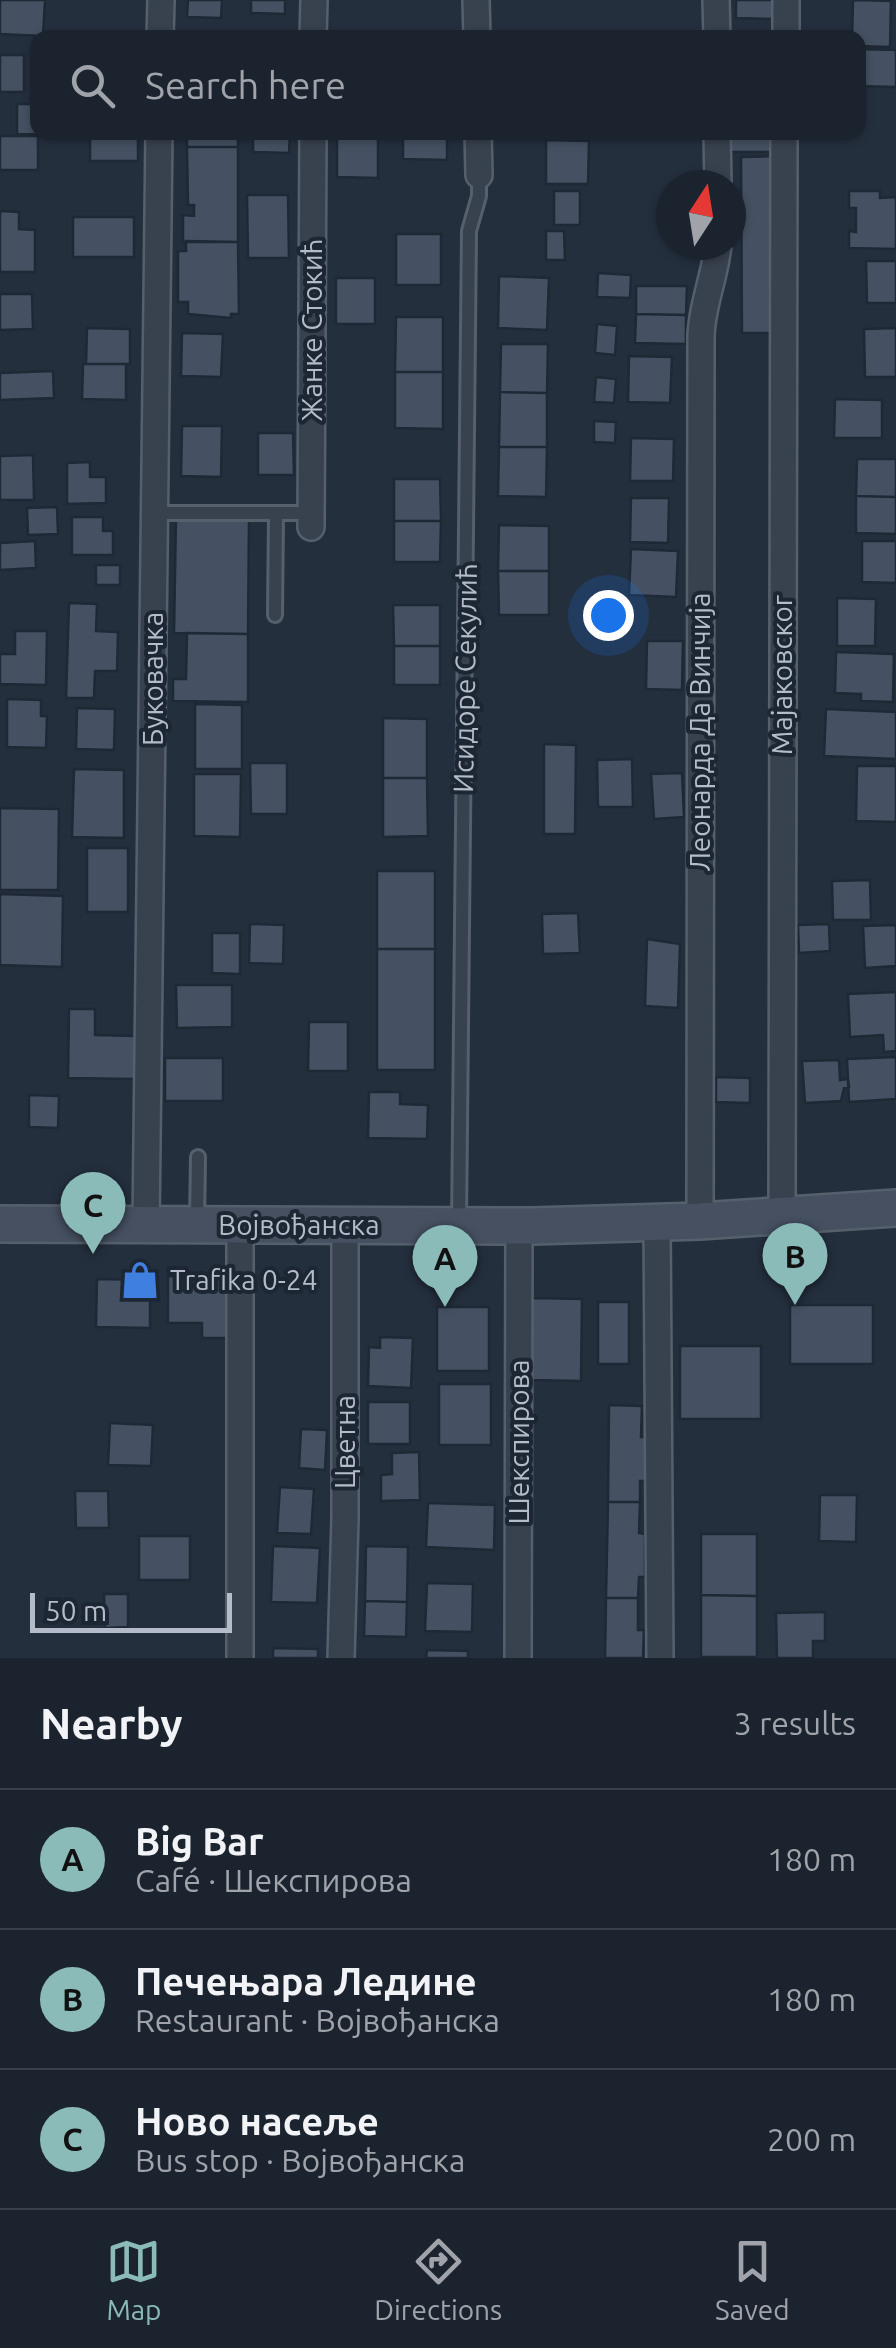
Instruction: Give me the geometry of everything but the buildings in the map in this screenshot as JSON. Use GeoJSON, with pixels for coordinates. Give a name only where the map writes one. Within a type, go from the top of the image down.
{"type":"FeatureCollection","features":[{"type":"Feature","properties":{"kind":"main road","name":"Војвођанска"},"geometry":{"type":"LineString","coordinates":[[0,1224],[520,1226],[700,1222],[896,1208]]}},
{"type":"Feature","properties":{"kind":"street"},"geometry":{"type":"LineString","coordinates":[[160,30],[161,0]]}},
{"type":"Feature","properties":{"kind":"street"},"geometry":{"type":"LineString","coordinates":[[313,30],[314,0]]}},
{"type":"Feature","properties":{"kind":"street"},"geometry":{"type":"LineString","coordinates":[[476,0],[476,30]]}},
{"type":"Feature","properties":{"kind":"street"},"geometry":{"type":"LineString","coordinates":[[716,0],[716,30]]}},
{"type":"Feature","properties":{"kind":"street"},"geometry":{"type":"LineString","coordinates":[[786,0],[786,30]]}},
{"type":"Feature","properties":{"kind":"street","name":"Буковачка"},"geometry":{"type":"LineString","coordinates":[[146,1225],[158,140]]}},
{"type":"Feature","properties":{"kind":"street","name":"Жанке Стокић"},"geometry":{"type":"LineString","coordinates":[[311,520],[313,140]]}},
{"type":"Feature","properties":{"kind":"street","name":"Исидоре Секулић"},"geometry":{"type":"LineString","coordinates":[[478,140],[479,175]]}},
{"type":"Feature","properties":{"kind":"street"},"geometry":{"type":"LineString","coordinates":[[717,140],[718,170]]}},
{"type":"Feature","properties":{"kind":"street","name":"Мајаковског"},"geometry":{"type":"LineString","coordinates":[[782,1217],[784,140]]}},
{"type":"Feature","properties":{"kind":"street","name":"Леонарда Да Винчија"},"geometry":{"type":"LineString","coordinates":[[700,1222],[701,336],[717,260]]}},
{"type":"Feature","properties":{"kind":"street"},"geometry":{"type":"LineString","coordinates":[[657,1223],[660,1658]]}},
{"type":"Feature","properties":{"kind":"street","name":"Цветна"},"geometry":{"type":"LineString","coordinates":[[341,1658],[345,1225]]}},
{"type":"Feature","properties":{"kind":"street"},"geometry":{"type":"LineString","coordinates":[[240,1226],[240,1658]]}},
{"type":"Feature","properties":{"kind":"street","name":"Шекспирова"},"geometry":{"type":"LineString","coordinates":[[518,1658],[520,1226]]}},
{"type":"Feature","properties":{"kind":"lane","name":"Исидоре Секулић"},"geometry":{"type":"LineString","coordinates":[[459,1225],[469,231],[479,196],[479,175]]}},
{"type":"Feature","properties":{"kind":"lane"},"geometry":{"type":"LineString","coordinates":[[154,514],[276,514],[311,520]]}},
{"type":"Feature","properties":{"kind":"lane"},"geometry":{"type":"LineString","coordinates":[[275,615],[276,514]]}},
{"type":"Feature","properties":{"kind":"lane"},"geometry":{"type":"LineString","coordinates":[[197,1226],[198,1156]]}},
{"type":"Feature","properties":{"kind":"place","name":"Ново насеље"},"geometry":{"type":"Point","coordinates":[93,1254]}},
{"type":"Feature","properties":{"kind":"place","name":"Trafika 0-24"},"geometry":{"type":"Point","coordinates":[140,1280]}},
{"type":"Feature","properties":{"kind":"place","name":"Печењара Ледине"},"geometry":{"type":"Point","coordinates":[795,1305]}},
{"type":"Feature","properties":{"kind":"place","name":"Big Bar"},"geometry":{"type":"Point","coordinates":[445,1307]}}]}
